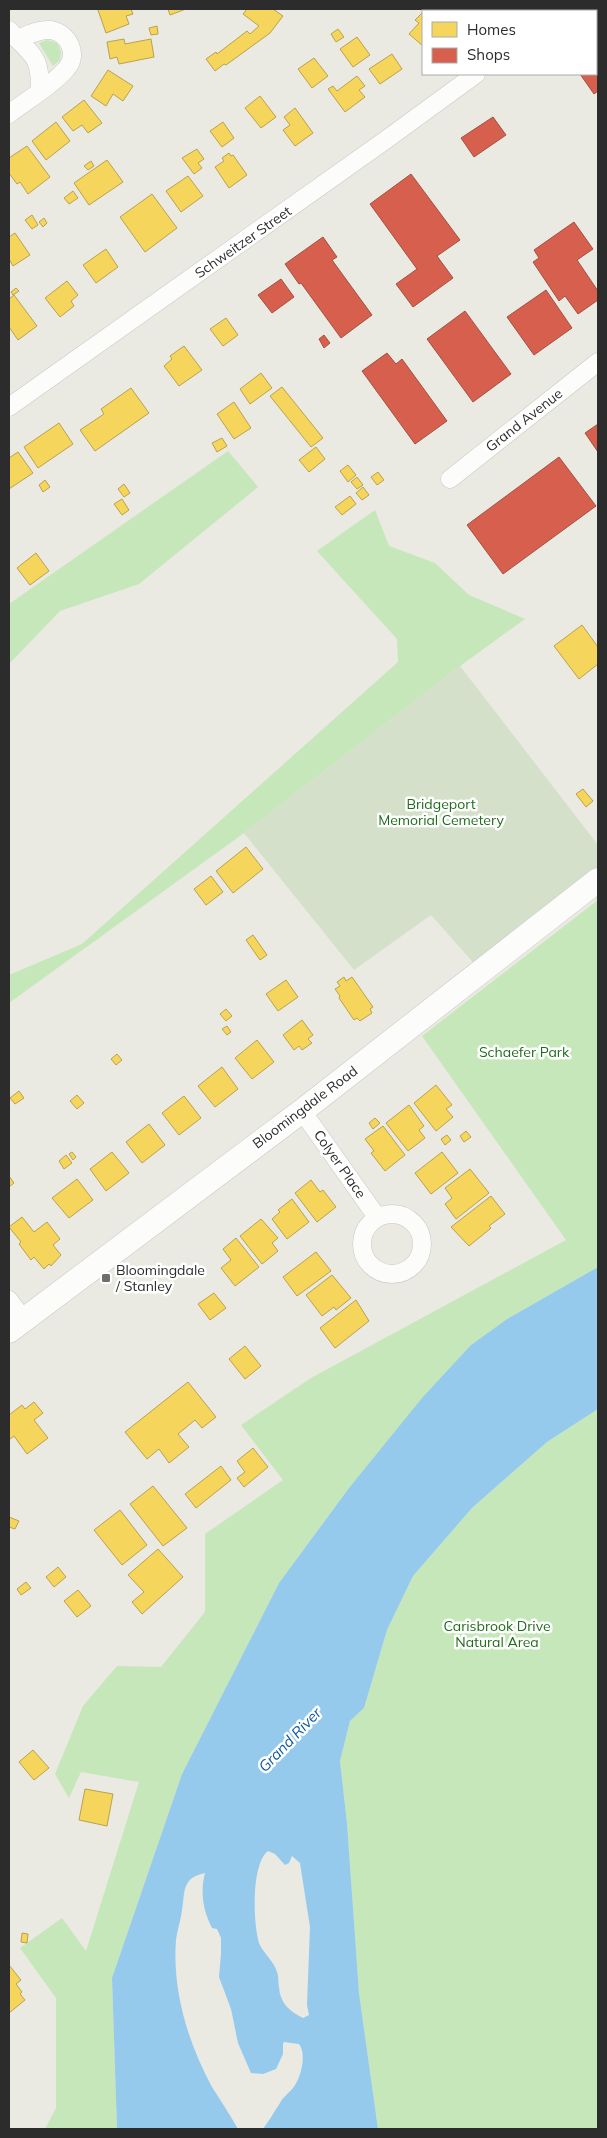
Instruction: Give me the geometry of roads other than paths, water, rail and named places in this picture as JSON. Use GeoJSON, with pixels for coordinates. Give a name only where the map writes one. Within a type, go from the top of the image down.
{"type":"FeatureCollection","features":[{"type":"Feature","properties":{"kind":"main road","name":"Bloomingdale Road"},"geometry":{"type":"LineString","coordinates":[[16,1325],[302,1111],[598,880]]}},
{"type":"Feature","properties":{"kind":"street"},"geometry":{"type":"LineString","coordinates":[[9,114],[68,67],[73,53],[62,34],[50,30],[13,34]]}},
{"type":"Feature","properties":{"kind":"street"},"geometry":{"type":"LineString","coordinates":[[13,34],[35,56],[38,63],[40,90]]}},
{"type":"Feature","properties":{"kind":"street","name":"Schweitzer Street"},"geometry":{"type":"LineString","coordinates":[[9,407],[475,75]]}},
{"type":"Feature","properties":{"kind":"street","name":"Grand Avenue"},"geometry":{"type":"LineString","coordinates":[[450,479],[598,362]]}},
{"type":"Feature","properties":{"kind":"street","name":"Colyer Place"},"geometry":{"type":"LineString","coordinates":[[302,1111],[377,1216]]}},
{"type":"Feature","properties":{"kind":"street"},"geometry":{"type":"LineString","coordinates":[[9,1300],[16,1325]]}},
{"type":"Feature","properties":{"kind":"water","name":"Grand River"},"geometry":{"type":"Polygon","coordinates":[[[598,1267],[598,1409],[547,1442],[472,1508],[413,1576],[387,1630],[364,1708],[350,1721],[340,1761],[347,1823],[359,1993],[378,2129],[263,2129],[281,2101],[296,2084],[302,2066],[303,2054],[299,2044],[284,2042],[283,2054],[276,2069],[263,2074],[251,2073],[238,2043],[231,2009],[219,1977],[221,1938],[217,1929],[212,1928],[206,1915],[203,1894],[205,1873],[192,1878],[186,1886],[176,1940],[175,1959],[179,1997],[183,2016],[203,2070],[238,2129],[117,2129],[112,1978],[182,1774],[279,1583],[349,1488],[422,1398],[471,1345],[507,1319],[598,1267]],[[268,1851],[262,1858],[256,1881],[255,1922],[257,1934],[261,1947],[276,1968],[283,2002],[293,2012],[303,2018],[309,2015],[307,2005],[310,1927],[300,1863],[292,1856],[289,1863],[285,1865],[275,1854],[268,1851]]]}},
{"type":"Feature","properties":{"kind":"place","name":"Bloomingdale / Stanley"},"geometry":{"type":"Point","coordinates":[106,1278]}},
{"type":"Feature","properties":{"kind":"park label","name":"Bridgeport Memorial Cemetery"},"geometry":{"type":"Point","coordinates":[441,812]}},
{"type":"Feature","properties":{"kind":"park label","name":"Schaefer Park"},"geometry":{"type":"Point","coordinates":[524,1052]}},
{"type":"Feature","properties":{"kind":"park label","name":"Carisbrook Drive Natural Area"},"geometry":{"type":"Point","coordinates":[497,1634]}}]}
